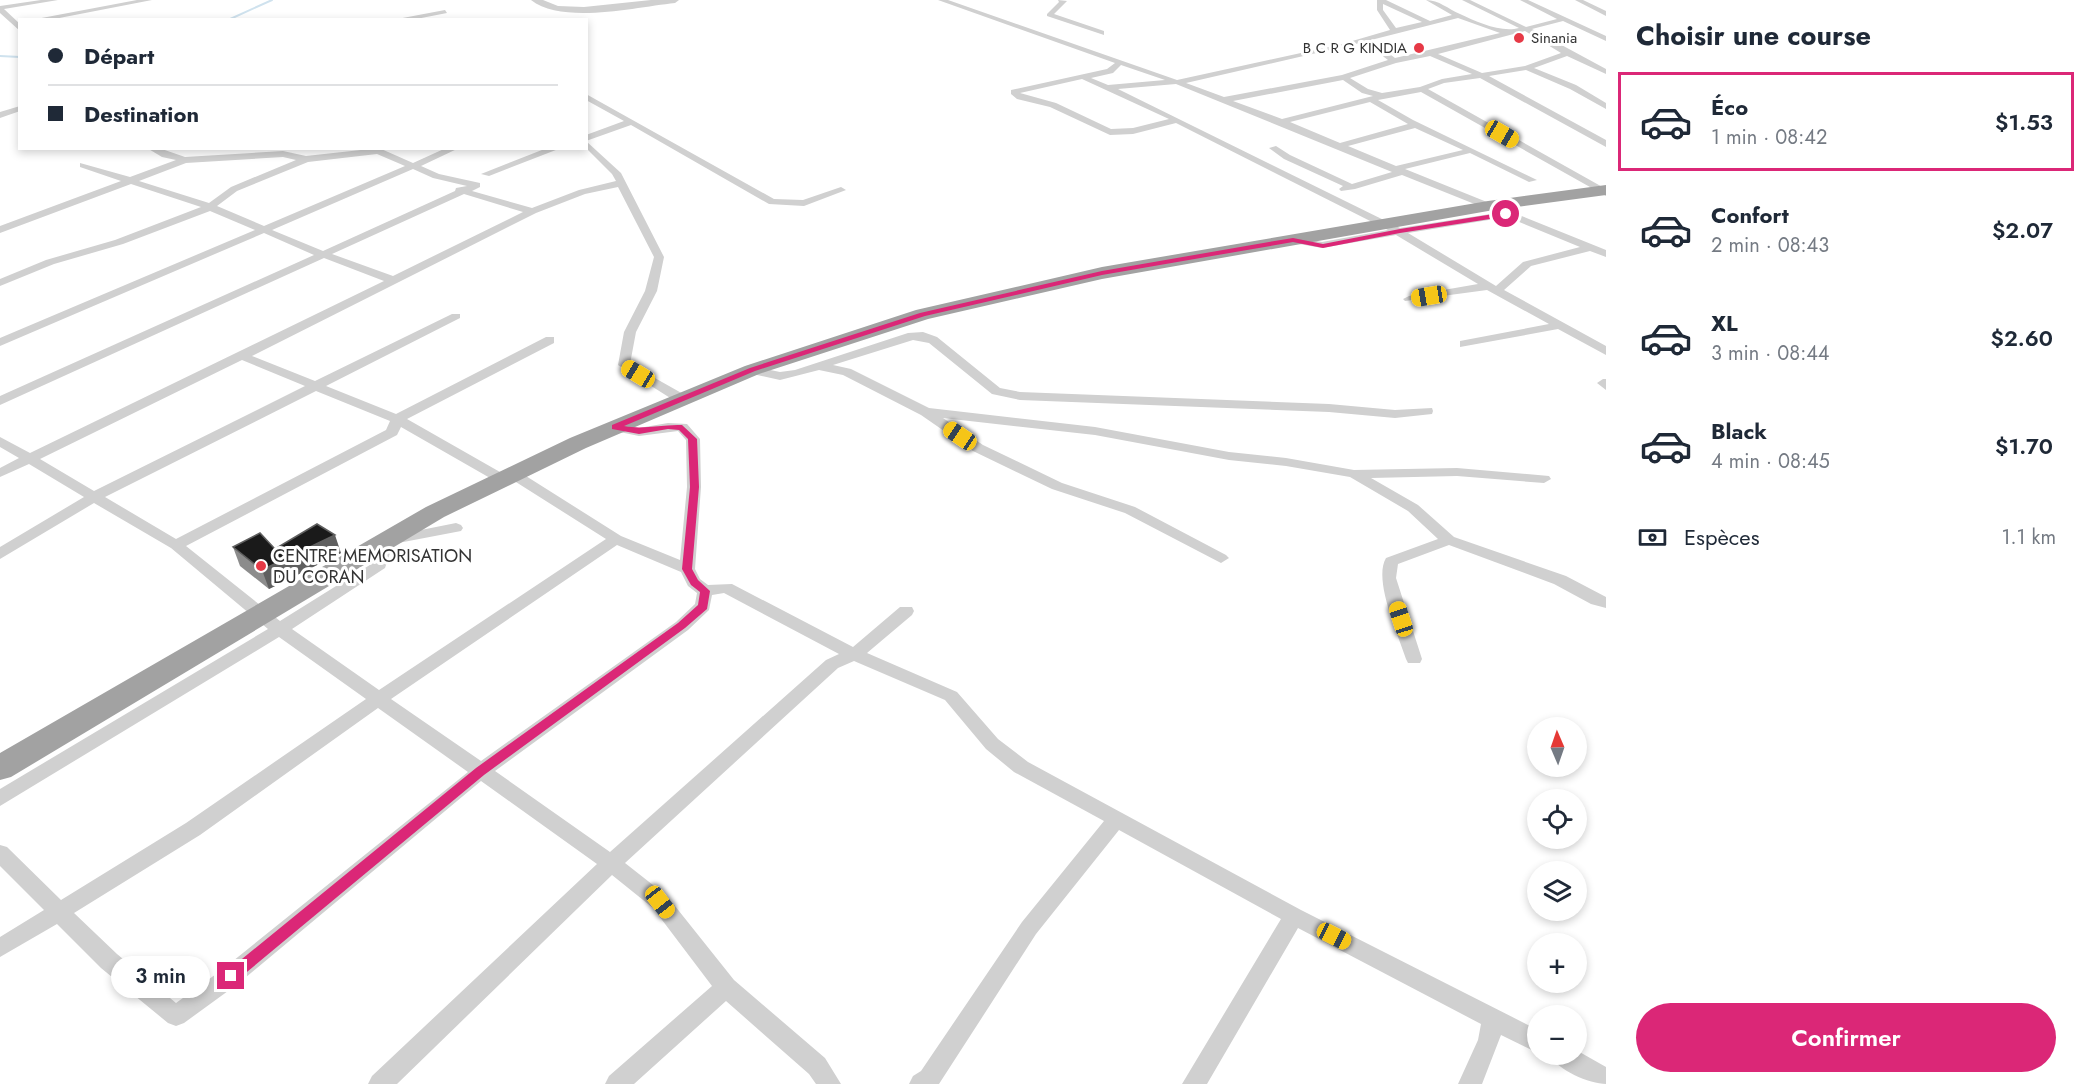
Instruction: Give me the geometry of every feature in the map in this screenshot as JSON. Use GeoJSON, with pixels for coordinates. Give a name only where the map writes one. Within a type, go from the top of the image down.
{"type":"FeatureCollection","features":[{"type":"Feature","properties":{"kind":"highway"},"geometry":{"type":"LineString","coordinates":[[0,768],[435,512],[615,427],[680,398],[752,370],[923,314],[1102,273],[1293,240],[1393,227],[1605,191]]}},
{"type":"Feature","properties":{"kind":"street"},"geometry":{"type":"LineString","coordinates":[[0,8],[55,0]]}},
{"type":"Feature","properties":{"kind":"street"},"geometry":{"type":"LineString","coordinates":[[45,18],[149,0]]}},
{"type":"Feature","properties":{"kind":"street"},"geometry":{"type":"LineString","coordinates":[[535,0],[557,9],[584,10],[629,7],[675,0]]}},
{"type":"Feature","properties":{"kind":"street"},"geometry":{"type":"LineString","coordinates":[[941,0],[1177,82],[1606,254]]}},
{"type":"Feature","properties":{"kind":"street"},"geometry":{"type":"LineString","coordinates":[[1056,41],[1101,33],[1049,15],[1064,1],[1061,0]]}},
{"type":"Feature","properties":{"kind":"street"},"geometry":{"type":"LineString","coordinates":[[1394,31],[1380,10],[1380,0],[1429,23]]}},
{"type":"Feature","properties":{"kind":"street"},"geometry":{"type":"LineString","coordinates":[[1429,0],[1458,16],[1506,33]]}},
{"type":"Feature","properties":{"kind":"street"},"geometry":{"type":"LineString","coordinates":[[1465,0],[1526,29],[1606,72]]}},
{"type":"Feature","properties":{"kind":"street"},"geometry":{"type":"LineString","coordinates":[[1523,0],[1606,39]]}},
{"type":"Feature","properties":{"kind":"street"},"geometry":{"type":"LineString","coordinates":[[1578,0],[1606,14]]}},
{"type":"Feature","properties":{"kind":"street"},"geometry":{"type":"LineString","coordinates":[[135,1],[148,11]]}},
{"type":"Feature","properties":{"kind":"street"},"geometry":{"type":"LineString","coordinates":[[0,8],[16,22]]}},
{"type":"Feature","properties":{"kind":"street"},"geometry":{"type":"LineString","coordinates":[[407,18],[444,12]]}},
{"type":"Feature","properties":{"kind":"street"},"geometry":{"type":"LineString","coordinates":[[1108,87],[1177,82],[1366,40],[1458,16]]}},
{"type":"Feature","properties":{"kind":"street"},"geometry":{"type":"LineString","coordinates":[[1223,100],[1344,77],[1394,61],[1431,54],[1563,19]]}},
{"type":"Feature","properties":{"kind":"street"},"geometry":{"type":"LineString","coordinates":[[0,25],[16,22]]}},
{"type":"Feature","properties":{"kind":"street"},"geometry":{"type":"LineString","coordinates":[[1366,40],[1394,61]]}},
{"type":"Feature","properties":{"kind":"street"},"geometry":{"type":"LineString","coordinates":[[1281,122],[1382,96],[1422,89],[1442,81],[1527,68],[1567,53]]}},
{"type":"Feature","properties":{"kind":"street"},"geometry":{"type":"LineString","coordinates":[[1431,54],[1479,74],[1606,144]]}},
{"type":"Feature","properties":{"kind":"street"},"geometry":{"type":"LineString","coordinates":[[1110,71],[1119,63]]}},
{"type":"Feature","properties":{"kind":"street"},"geometry":{"type":"LineString","coordinates":[[1134,68],[1014,92],[1020,97],[1053,105],[1110,132],[1133,131],[1177,120]]}},
{"type":"Feature","properties":{"kind":"street"},"geometry":{"type":"LineString","coordinates":[[1527,68],[1573,87],[1606,106]]}},
{"type":"Feature","properties":{"kind":"street"},"geometry":{"type":"LineString","coordinates":[[1110,71],[1120,86]]}},
{"type":"Feature","properties":{"kind":"street"},"geometry":{"type":"LineString","coordinates":[[1083,77],[1177,120],[1393,227],[1557,326],[1606,351]]}},
{"type":"Feature","properties":{"kind":"street"},"geometry":{"type":"LineString","coordinates":[[1344,77],[1365,91],[1382,96]]}},
{"type":"Feature","properties":{"kind":"street"},"geometry":{"type":"LineString","coordinates":[[1422,89],[1605,191]]}},
{"type":"Feature","properties":{"kind":"street"},"geometry":{"type":"LineString","coordinates":[[588,97],[772,202],[804,203],[841,190]]}},
{"type":"Feature","properties":{"kind":"street"},"geometry":{"type":"LineString","coordinates":[[1371,99],[1415,125],[1532,180]]}},
{"type":"Feature","properties":{"kind":"street"},"geometry":{"type":"LineString","coordinates":[[0,115],[18,109]]}},
{"type":"Feature","properties":{"kind":"street"},"geometry":{"type":"LineString","coordinates":[[588,137],[631,122]]}},
{"type":"Feature","properties":{"kind":"street"},"geometry":{"type":"LineString","coordinates":[[1339,146],[1415,125]]}},
{"type":"Feature","properties":{"kind":"street"},"geometry":{"type":"LineString","coordinates":[[588,146],[616,173],[659,257],[651,291],[630,332],[624,365],[680,398]]}},
{"type":"Feature","properties":{"kind":"street"},"geometry":{"type":"LineString","coordinates":[[1273,148],[1287,157],[1352,187]]}},
{"type":"Feature","properties":{"kind":"street"},"geometry":{"type":"LineString","coordinates":[[155,150],[185,160]]}},
{"type":"Feature","properties":{"kind":"street"},"geometry":{"type":"LineString","coordinates":[[0,283],[50,262],[119,242],[210,207],[234,189],[306,159],[377,150],[436,176],[462,192],[532,211]]}},
{"type":"Feature","properties":{"kind":"street"},"geometry":{"type":"LineString","coordinates":[[0,342],[451,150]]}},
{"type":"Feature","properties":{"kind":"street"},"geometry":{"type":"LineString","coordinates":[[486,174],[552,150]]}},
{"type":"Feature","properties":{"kind":"street"},"geometry":{"type":"LineString","coordinates":[[1327,194],[1397,170],[1472,150]]}},
{"type":"Feature","properties":{"kind":"street"},"geometry":{"type":"LineString","coordinates":[[0,230],[185,160],[280,151],[306,159]]}},
{"type":"Feature","properties":{"kind":"street"},"geometry":{"type":"LineString","coordinates":[[83,165],[210,207],[324,255],[392,280]]}},
{"type":"Feature","properties":{"kind":"street"},"geometry":{"type":"LineString","coordinates":[[0,401],[477,185],[436,176]]}},
{"type":"Feature","properties":{"kind":"street"},"geometry":{"type":"LineString","coordinates":[[0,473],[242,356],[532,211],[582,192],[621,183]]}},
{"type":"Feature","properties":{"kind":"street"},"geometry":{"type":"LineString","coordinates":[[1409,299],[1493,288],[1527,264],[1593,247],[1606,246]]}},
{"type":"Feature","properties":{"kind":"street"},"geometry":{"type":"LineString","coordinates":[[0,554],[93,497],[456,316]]}},
{"type":"Feature","properties":{"kind":"street"},"geometry":{"type":"LineString","coordinates":[[1464,344],[1557,326]]}},
{"type":"Feature","properties":{"kind":"street"},"geometry":{"type":"LineString","coordinates":[[752,370],[780,376],[836,365],[912,336],[923,336],[933,340],[996,390],[1020,396],[1329,408],[1395,414],[1427,411]]}},
{"type":"Feature","properties":{"kind":"street"},"geometry":{"type":"LineString","coordinates":[[176,545],[392,432],[397,419],[550,340]]}},
{"type":"Feature","properties":{"kind":"street"},"geometry":{"type":"LineString","coordinates":[[242,356],[397,419],[508,477],[616,539],[687,569]]}},
{"type":"Feature","properties":{"kind":"street"},"geometry":{"type":"LineString","coordinates":[[836,365],[926,412],[988,452],[1057,486],[1130,510],[1221,558]]}},
{"type":"Feature","properties":{"kind":"street"},"geometry":{"type":"LineString","coordinates":[[926,412],[1095,431],[1229,456],[1286,462],[1354,474],[1457,471],[1544,479]]}},
{"type":"Feature","properties":{"kind":"street"},"geometry":{"type":"LineString","coordinates":[[615,427],[639,432],[682,427],[693,439],[694,487],[687,569],[704,599]]}},
{"type":"Feature","properties":{"kind":"street"},"geometry":{"type":"LineString","coordinates":[[0,441],[176,545],[260,615],[611,863],[660,902],[726,987],[817,1066],[829,1084]]}},
{"type":"Feature","properties":{"kind":"street"},"geometry":{"type":"LineString","coordinates":[[1354,474],[1413,508],[1449,540],[1560,580],[1606,603]]}},
{"type":"Feature","properties":{"kind":"street"},"geometry":{"type":"LineString","coordinates":[[0,798],[280,629],[380,565],[386,541],[456,528]]}},
{"type":"Feature","properties":{"kind":"street"},"geometry":{"type":"LineString","coordinates":[[0,948],[193,829],[378,699],[616,539]]}},
{"type":"Feature","properties":{"kind":"street"},"geometry":{"type":"LineString","coordinates":[[1414,659],[1388,578],[1391,561],[1449,540]]}},
{"type":"Feature","properties":{"kind":"street"},"geometry":{"type":"LineString","coordinates":[[0,852],[109,961],[176,1016],[231,976],[480,772],[682,626],[704,599],[726,588],[854,655],[899,672],[951,696],[992,744],[1021,766],[1294,916],[1527,1036]]}},
{"type":"Feature","properties":{"kind":"street"},"geometry":{"type":"LineString","coordinates":[[380,1084],[611,863],[832,664],[854,655],[906,611]]}},
{"type":"Feature","properties":{"kind":"street"},"geometry":{"type":"LineString","coordinates":[[921,1084],[929,1079],[1029,928],[1117,819]]}},
{"type":"Feature","properties":{"kind":"street"},"geometry":{"type":"LineString","coordinates":[[1194,1084],[1294,916]]}},
{"type":"Feature","properties":{"kind":"street"},"geometry":{"type":"LineString","coordinates":[[617,1084],[726,987]]}},
{"type":"Feature","properties":{"kind":"street"},"geometry":{"type":"LineString","coordinates":[[1470,1084],[1489,1040],[1494,1018]]}},
{"type":"Feature","properties":{"kind":"street"},"geometry":{"type":"LineString","coordinates":[[1581,1065],[1606,1079]]}},
{"type":"Feature","properties":{"kind":"building"},"geometry":{"type":"Polygon","coordinates":[[[317,524],[335,535],[262,570],[233,547],[260,533],[275,549],[317,524]]]}},
{"type":"Feature","properties":{"kind":"waterway"},"geometry":{"type":"LineString","coordinates":[[232,18],[272,0]]}},
{"type":"Feature","properties":{"kind":"waterway"},"geometry":{"type":"LineString","coordinates":[[0,56],[18,57]]}},
{"type":"Feature","properties":{"kind":"place","name":"Sinania"},"geometry":{"type":"Point","coordinates":[1519,38]}},
{"type":"Feature","properties":{"kind":"place","name":"B C R G KINDIA"},"geometry":{"type":"Point","coordinates":[1419,48]}},
{"type":"Feature","properties":{"kind":"place","name":"CENTRE MEMORISATION DU CORAN"},"geometry":{"type":"Point","coordinates":[261,566]}},
{"type":"Feature","properties":{"kind":"route"},"geometry":{"type":"LineString","coordinates":[[231,976],[480,772],[682,626],[703,606],[705,591],[694,582],[687,569],[694,487],[693,439],[682,427],[639,432],[615,427],[680,398],[752,370],[923,314],[1102,273],[1269,244],[1293,240],[1323,246],[1506,214]]}}]}
